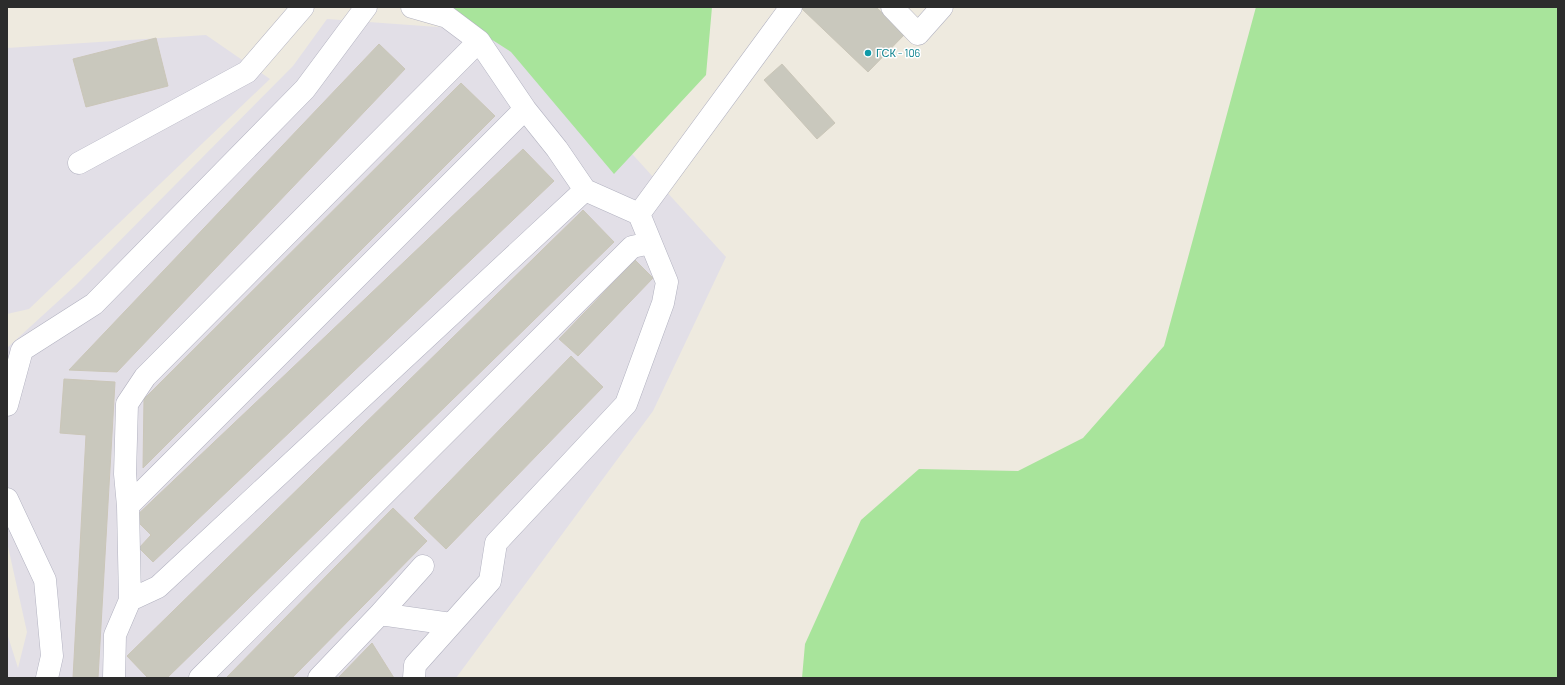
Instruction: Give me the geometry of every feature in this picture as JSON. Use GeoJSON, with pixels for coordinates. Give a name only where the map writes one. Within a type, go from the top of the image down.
{"type":"FeatureCollection","features":[{"type":"Feature","properties":{"kind":"street"},"geometry":{"type":"LineString","coordinates":[[79,163],[247,72],[302,7]]}},
{"type":"Feature","properties":{"kind":"street"},"geometry":{"type":"LineString","coordinates":[[7,405],[22,350],[94,304],[305,88],[366,7]]}},
{"type":"Feature","properties":{"kind":"street"},"geometry":{"type":"LineString","coordinates":[[412,7],[447,17],[479,41],[525,110],[557,149],[585,190],[639,214],[650,244],[667,282],[663,303],[626,404],[496,543],[490,581],[415,665],[414,678]]}},
{"type":"Feature","properties":{"kind":"street"},"geometry":{"type":"LineString","coordinates":[[639,214],[791,7]]}},
{"type":"Feature","properties":{"kind":"street"},"geometry":{"type":"LineString","coordinates":[[892,7],[918,34],[942,7]]}},
{"type":"Feature","properties":{"kind":"street"},"geometry":{"type":"LineString","coordinates":[[114,678],[115,635],[130,600],[128,506],[125,474],[128,404],[145,377],[479,41]]}},
{"type":"Feature","properties":{"kind":"street"},"geometry":{"type":"LineString","coordinates":[[128,506],[525,110]]}},
{"type":"Feature","properties":{"kind":"street"},"geometry":{"type":"LineString","coordinates":[[130,600],[158,587],[585,190]]}},
{"type":"Feature","properties":{"kind":"street"},"geometry":{"type":"LineString","coordinates":[[200,678],[632,247],[650,244]]}},
{"type":"Feature","properties":{"kind":"street"},"geometry":{"type":"LineString","coordinates":[[7,499],[45,580],[52,656],[47,678]]}},
{"type":"Feature","properties":{"kind":"street"},"geometry":{"type":"LineString","coordinates":[[319,678],[423,566]]}},
{"type":"Feature","properties":{"kind":"street"},"geometry":{"type":"LineString","coordinates":[[380,614],[451,624]]}},
{"type":"Feature","properties":{"kind":"shaded area"},"geometry":{"type":"Polygon","coordinates":[[[327,19],[522,33],[726,257],[653,411],[456,678],[15,678],[16,676],[13,678],[7,678],[7,633],[18,668],[27,632],[7,542],[7,348],[76,285],[293,66],[327,19]]]}},
{"type":"Feature","properties":{"kind":"shaded area"},"geometry":{"type":"Polygon","coordinates":[[[206,35],[270,79],[29,309],[7,314],[7,48],[206,35]]]}},
{"type":"Feature","properties":{"kind":"green space"},"geometry":{"type":"Polygon","coordinates":[[[441,7],[712,7],[706,75],[614,174],[511,52],[441,7]]]}},
{"type":"Feature","properties":{"kind":"green space"},"geometry":{"type":"Polygon","coordinates":[[[1256,7],[1558,7],[1558,678],[802,678],[805,644],[861,520],[919,469],[1018,471],[1083,438],[1164,346],[1256,7]]]}},
{"type":"Feature","properties":{"kind":"building","name":"ГСК - 106"},"geometry":{"type":"Polygon","coordinates":[[[876,7],[905,34],[868,72],[801,8],[876,7]]]}},
{"type":"Feature","properties":{"kind":"building"},"geometry":{"type":"Polygon","coordinates":[[[156,38],[168,86],[86,107],[73,59],[156,38]]]}},
{"type":"Feature","properties":{"kind":"building"},"geometry":{"type":"Polygon","coordinates":[[[379,44],[405,69],[117,372],[69,370],[379,44]]]}},
{"type":"Feature","properties":{"kind":"building"},"geometry":{"type":"Polygon","coordinates":[[[782,64],[835,123],[817,139],[764,80],[782,64]]]}},
{"type":"Feature","properties":{"kind":"building"},"geometry":{"type":"Polygon","coordinates":[[[461,83],[495,116],[143,468],[144,399],[461,83]]]}},
{"type":"Feature","properties":{"kind":"building"},"geometry":{"type":"Polygon","coordinates":[[[523,149],[554,181],[153,562],[139,548],[151,535],[134,518],[523,149]]]}},
{"type":"Feature","properties":{"kind":"building"},"geometry":{"type":"Polygon","coordinates":[[[583,210],[614,242],[167,678],[148,678],[127,656],[583,210]]]}},
{"type":"Feature","properties":{"kind":"building"},"geometry":{"type":"Polygon","coordinates":[[[635,260],[653,278],[578,356],[559,339],[635,260]]]}},
{"type":"Feature","properties":{"kind":"building"},"geometry":{"type":"Polygon","coordinates":[[[571,356],[603,387],[446,549],[414,518],[571,356]]]}},
{"type":"Feature","properties":{"kind":"building"},"geometry":{"type":"Polygon","coordinates":[[[64,379],[115,382],[98,678],[73,678],[86,435],[60,433],[64,379]]]}},
{"type":"Feature","properties":{"kind":"building"},"geometry":{"type":"Polygon","coordinates":[[[393,508],[427,541],[292,678],[226,678],[393,508]]]}},
{"type":"Feature","properties":{"kind":"building"},"geometry":{"type":"Polygon","coordinates":[[[372,643],[394,678],[338,678],[372,643]]]}},
{"type":"Feature","properties":{"kind":"place","name":"ГСК - 106"},"geometry":{"type":"Point","coordinates":[868,53]}}]}
